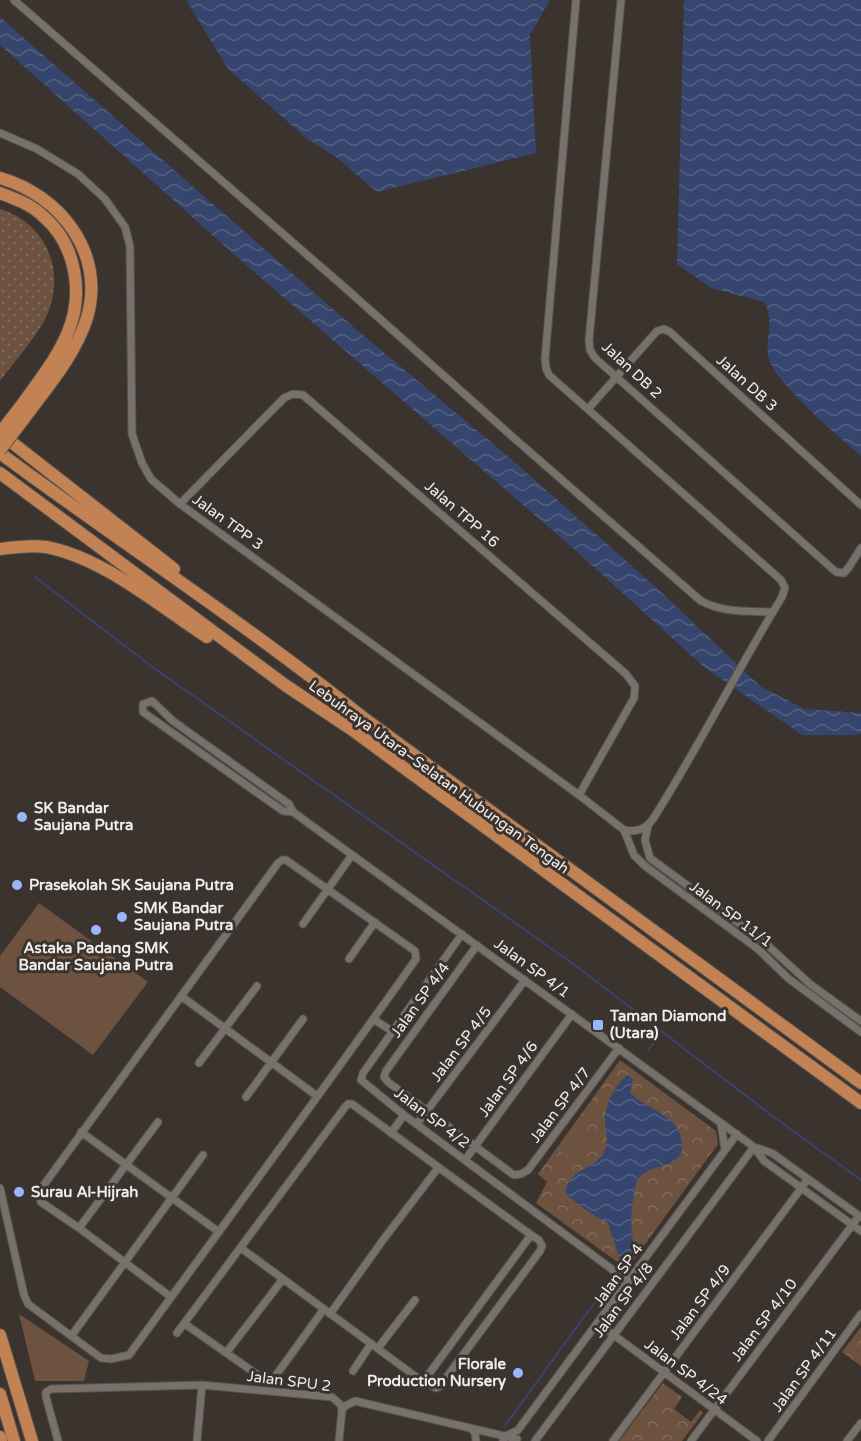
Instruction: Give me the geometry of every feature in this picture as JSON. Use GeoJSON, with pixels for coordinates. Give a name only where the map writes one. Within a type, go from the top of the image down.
{"type":"FeatureCollection","features":[{"type":"Feature","properties":{"kind":"highway"},"geometry":{"type":"LineString","coordinates":[[0,178],[39,194],[67,220],[79,238],[90,277],[91,296],[87,317],[67,360],[0,433],[302,669]]}},
{"type":"Feature","properties":{"kind":"highway"},"geometry":{"type":"LineString","coordinates":[[0,193],[32,207],[46,218],[58,233],[67,250],[76,279],[75,310],[69,330],[0,452]]}},
{"type":"Feature","properties":{"kind":"highway","name":"Lebuhraya Utara–Selatan Hubungan Tengah"},"geometry":{"type":"LineString","coordinates":[[0,452],[69,504],[302,669],[361,716],[861,1083]]}},
{"type":"Feature","properties":{"kind":"highway","name":"Lebuhraya Utara–Selatan Hubungan Tengah"},"geometry":{"type":"LineString","coordinates":[[0,473],[285,685],[351,729],[861,1103]]}},
{"type":"Feature","properties":{"kind":"highway"},"geometry":{"type":"LineString","coordinates":[[0,549],[45,547],[87,561],[124,582],[285,685]]}},
{"type":"Feature","properties":{"kind":"highway"},"geometry":{"type":"LineString","coordinates":[[0,1335],[32,1441]]}},
{"type":"Feature","properties":{"kind":"highway"},"geometry":{"type":"LineString","coordinates":[[0,1394],[14,1441]]}},
{"type":"Feature","properties":{"kind":"street"},"geometry":{"type":"LineString","coordinates":[[14,0],[344,286],[701,601],[715,608],[732,611],[773,612]]}},
{"type":"Feature","properties":{"kind":"street"},"geometry":{"type":"LineString","coordinates":[[576,0],[546,368],[549,375],[781,580],[785,588],[764,630],[648,826],[637,832],[624,830]]}},
{"type":"Feature","properties":{"kind":"street","name":"Jalan DB 2"},"geometry":{"type":"LineString","coordinates":[[621,0],[589,340],[590,350],[595,358],[836,572],[844,573],[861,548]]}},
{"type":"Feature","properties":{"kind":"street","name":"Jalan TPP 3"},"geometry":{"type":"LineString","coordinates":[[1,134],[37,149],[78,174],[105,199],[126,227],[130,246],[132,434],[142,463],[151,479],[180,504],[624,830]]}},
{"type":"Feature","properties":{"kind":"street","name":"Jalan DB 3"},"geometry":{"type":"LineString","coordinates":[[617,376],[657,331],[664,329],[670,332],[861,505]]}},
{"type":"Feature","properties":{"kind":"street"},"geometry":{"type":"LineString","coordinates":[[588,409],[617,376]]}},
{"type":"Feature","properties":{"kind":"street","name":"Jalan TPP 16"},"geometry":{"type":"LineString","coordinates":[[180,504],[284,398],[293,394],[303,395],[626,674],[635,686],[634,698],[579,795]]}},
{"type":"Feature","properties":{"kind":"street","name":"Jalan SP 4/1"},"geometry":{"type":"LineString","coordinates":[[293,812],[283,811],[143,712],[143,704],[152,701],[173,721],[289,804],[293,812],[737,1134],[754,1147],[764,1161],[861,1231]]}},
{"type":"Feature","properties":{"kind":"street","name":"Jalan SP 11/1"},"geometry":{"type":"LineString","coordinates":[[648,826],[645,840],[650,858],[763,941],[810,984],[861,1021]]}},
{"type":"Feature","properties":{"kind":"street","name":"Jalan SP 11/1"},"geometry":{"type":"LineString","coordinates":[[624,830],[634,855],[645,866],[758,949],[789,980],[861,1032]]}},
{"type":"Feature","properties":{"kind":"street"},"geometry":{"type":"LineString","coordinates":[[303,924],[352,855]]}},
{"type":"Feature","properties":{"kind":"street"},"geometry":{"type":"LineString","coordinates":[[0,1188],[25,1300],[28,1304],[101,1358],[111,1359],[129,1355],[416,959],[415,951],[286,860],[282,860],[38,1193],[41,1202],[171,1297]]}},
{"type":"Feature","properties":{"kind":"street"},"geometry":{"type":"LineString","coordinates":[[349,959],[375,922]]}},
{"type":"Feature","properties":{"kind":"street","name":"Jalan SP 4/2"},"geometry":{"type":"LineString","coordinates":[[462,934],[363,1073],[361,1080],[404,1115],[629,1282]]}},
{"type":"Feature","properties":{"kind":"street","name":"Jalan SP 4/4"},"geometry":{"type":"LineString","coordinates":[[427,1112],[384,1077],[386,1071],[477,945]]}},
{"type":"Feature","properties":{"kind":"street","name":"Jalan SP 4/5"},"geometry":{"type":"LineString","coordinates":[[417,1124],[525,980]]}},
{"type":"Feature","properties":{"kind":"street"},"geometry":{"type":"LineString","coordinates":[[200,1063],[257,986]]}},
{"type":"Feature","properties":{"kind":"street"},"geometry":{"type":"LineString","coordinates":[[181,996],[317,1096]]}},
{"type":"Feature","properties":{"kind":"street","name":"Jalan SP 4/6"},"geometry":{"type":"LineString","coordinates":[[465,1160],[572,1014]]}},
{"type":"Feature","properties":{"kind":"street"},"geometry":{"type":"LineString","coordinates":[[246,1097],[303,1019]]}},
{"type":"Feature","properties":{"kind":"street"},"geometry":{"type":"LineString","coordinates":[[373,1019],[393,1032]]}},
{"type":"Feature","properties":{"kind":"street","name":"Jalan SP 4/7"},"geometry":{"type":"LineString","coordinates":[[475,1147],[514,1175],[528,1170],[619,1048]]}},
{"type":"Feature","properties":{"kind":"street"},"geometry":{"type":"LineString","coordinates":[[177,1333],[348,1104],[352,1104],[539,1240],[542,1246],[440,1386],[433,1388],[242,1248]]}},
{"type":"Feature","properties":{"kind":"street"},"geometry":{"type":"LineString","coordinates":[[427,1112],[475,1147]]}},
{"type":"Feature","properties":{"kind":"street"},"geometry":{"type":"LineString","coordinates":[[391,1133],[404,1115]]}},
{"type":"Feature","properties":{"kind":"street"},"geometry":{"type":"LineString","coordinates":[[79,1228],[158,1122]]}},
{"type":"Feature","properties":{"kind":"street"},"geometry":{"type":"LineString","coordinates":[[720,1122],[725,1150]]}},
{"type":"Feature","properties":{"kind":"street"},"geometry":{"type":"LineString","coordinates":[[81,1132],[219,1232]]}},
{"type":"Feature","properties":{"kind":"street","name":"Jalan SP 4"},"geometry":{"type":"LineString","coordinates":[[505,1439],[518,1430],[599,1324],[737,1134]]}},
{"type":"Feature","properties":{"kind":"street","name":"Jalan SP 4/1"},"geometry":{"type":"LineString","coordinates":[[754,1147],[772,1153],[860,1216]]}},
{"type":"Feature","properties":{"kind":"street","name":"Jalan SP 4/8"},"geometry":{"type":"LineString","coordinates":[[535,1441],[754,1147]]}},
{"type":"Feature","properties":{"kind":"street"},"geometry":{"type":"LineString","coordinates":[[72,1335],[203,1155]]}},
{"type":"Feature","properties":{"kind":"street"},"geometry":{"type":"LineString","coordinates":[[327,1311],[438,1168]]}},
{"type":"Feature","properties":{"kind":"street","name":"Jalan SP 4/9"},"geometry":{"type":"LineString","coordinates":[[613,1441],[808,1179]]}},
{"type":"Feature","properties":{"kind":"street","name":"Jalan SP 4/10"},"geometry":{"type":"LineString","coordinates":[[691,1441],[860,1216]]}},
{"type":"Feature","properties":{"kind":"street"},"geometry":{"type":"LineString","coordinates":[[423,1382],[531,1235]]}},
{"type":"Feature","properties":{"kind":"street"},"geometry":{"type":"LineString","coordinates":[[226,1353],[282,1279]]}},
{"type":"Feature","properties":{"kind":"street"},"geometry":{"type":"LineString","coordinates":[[353,1371],[415,1300]]}},
{"type":"Feature","properties":{"kind":"street","name":"Jalan SPU 2"},"geometry":{"type":"LineString","coordinates":[[185,1324],[265,1380],[270,1380],[274,1378],[327,1311]]}},
{"type":"Feature","properties":{"kind":"street","name":"Jalan SP 4/11"},"geometry":{"type":"LineString","coordinates":[[768,1441],[861,1314]]}},
{"type":"Feature","properties":{"kind":"street","name":"Jalan SP 4/24"},"geometry":{"type":"LineString","coordinates":[[599,1324],[757,1441]]}},
{"type":"Feature","properties":{"kind":"street"},"geometry":{"type":"LineString","coordinates":[[196,1441],[202,1385]]}},
{"type":"Feature","properties":{"kind":"street","name":"Jalan SPU 2"},"geometry":{"type":"LineString","coordinates":[[58,1441],[45,1397],[46,1392],[51,1389],[202,1385],[332,1397],[336,1399],[342,1410],[355,1401],[516,1440]]}},
{"type":"Feature","properties":{"kind":"street"},"geometry":{"type":"LineString","coordinates":[[339,1441],[342,1410]]}},
{"type":"Feature","properties":{"kind":"street"},"geometry":{"type":"LineString","coordinates":[[847,1441],[861,1423]]}},
{"type":"Feature","properties":{"kind":"street"},"geometry":{"type":"LineString","coordinates":[[471,1428],[476,1433],[476,1441]]}},
{"type":"Feature","properties":{"kind":"street"},"geometry":{"type":"LineString","coordinates":[[516,1440],[518,1430]]}},
{"type":"Feature","properties":{"kind":"green space"},"geometry":{"type":"Polygon","coordinates":[[[0,209],[17,216],[31,226],[42,239],[54,270],[54,287],[51,304],[40,328],[0,381],[0,209]]]}},
{"type":"Feature","properties":{"kind":"green space"},"geometry":{"type":"Polygon","coordinates":[[[39,903],[148,982],[93,1055],[0,987],[0,956],[39,903]]]}},
{"type":"Feature","properties":{"kind":"green space"},"geometry":{"type":"Polygon","coordinates":[[[620,1060],[716,1131],[718,1144],[627,1269],[536,1203],[547,1182],[538,1174],[620,1060]]]}},
{"type":"Feature","properties":{"kind":"green space"},"geometry":{"type":"Polygon","coordinates":[[[574,1132],[589,1142],[575,1161],[560,1151],[574,1132]]]}},
{"type":"Feature","properties":{"kind":"green space"},"geometry":{"type":"Polygon","coordinates":[[[19,1314],[89,1361],[84,1381],[35,1381],[19,1314]]]}},
{"type":"Feature","properties":{"kind":"green space"},"geometry":{"type":"Polygon","coordinates":[[[861,1327],[861,1366],[842,1352],[861,1327]]]}},
{"type":"Feature","properties":{"kind":"green space"},"geometry":{"type":"Polygon","coordinates":[[[663,1383],[682,1397],[674,1409],[691,1422],[700,1410],[703,1413],[682,1441],[619,1441],[663,1383]]]}},
{"type":"Feature","properties":{"kind":"water"},"geometry":{"type":"Polygon","coordinates":[[[186,0],[550,0],[530,35],[536,153],[377,192],[337,158],[306,138],[228,69],[186,0]]]}},
{"type":"Feature","properties":{"kind":"water"},"geometry":{"type":"Polygon","coordinates":[[[684,0],[861,0],[861,456],[794,394],[772,367],[767,349],[769,316],[764,302],[711,288],[677,264],[684,0]]]}},
{"type":"Feature","properties":{"kind":"water"},"geometry":{"type":"Polygon","coordinates":[[[0,17],[351,325],[510,458],[659,590],[760,686],[804,709],[861,713],[861,733],[856,735],[802,735],[704,667],[575,550],[238,258],[0,45],[0,17]]]}},
{"type":"Feature","properties":{"kind":"water"},"geometry":{"type":"Polygon","coordinates":[[[627,1075],[633,1079],[630,1093],[669,1119],[680,1133],[682,1143],[678,1159],[648,1171],[637,1182],[631,1219],[632,1247],[627,1260],[624,1261],[620,1260],[608,1223],[565,1194],[572,1178],[596,1162],[605,1150],[607,1142],[605,1117],[608,1105],[615,1089],[627,1075]]]}},
{"type":"Feature","properties":{"kind":"waterway"},"geometry":{"type":"LineString","coordinates":[[35,577],[151,666],[572,963],[775,1118],[861,1180]]}},
{"type":"Feature","properties":{"kind":"waterway"},"geometry":{"type":"LineString","coordinates":[[648,1050],[662,1032]]}},
{"type":"Feature","properties":{"kind":"waterway"},"geometry":{"type":"LineString","coordinates":[[504,1427],[600,1295]]}},
{"type":"Feature","properties":{"kind":"place","name":"SK Bandar Saujana Putra"},"geometry":{"type":"Point","coordinates":[22,817]}},
{"type":"Feature","properties":{"kind":"place","name":"Prasekolah SK Saujana Putra"},"geometry":{"type":"Point","coordinates":[17,885]}},
{"type":"Feature","properties":{"kind":"place","name":"SMK Bandar Saujana Putra"},"geometry":{"type":"Point","coordinates":[122,917]}},
{"type":"Feature","properties":{"kind":"place","name":"Astaka Padang SMK Bandar Saujana Putra"},"geometry":{"type":"Point","coordinates":[96,930]}},
{"type":"Feature","properties":{"kind":"place","name":"Taman Diamond (Utara)"},"geometry":{"type":"Point","coordinates":[598,1025]}},
{"type":"Feature","properties":{"kind":"place","name":"Surau Al-Hijrah"},"geometry":{"type":"Point","coordinates":[19,1192]}},
{"type":"Feature","properties":{"kind":"place","name":"Florale Production Nursery"},"geometry":{"type":"Point","coordinates":[518,1373]}}]}
